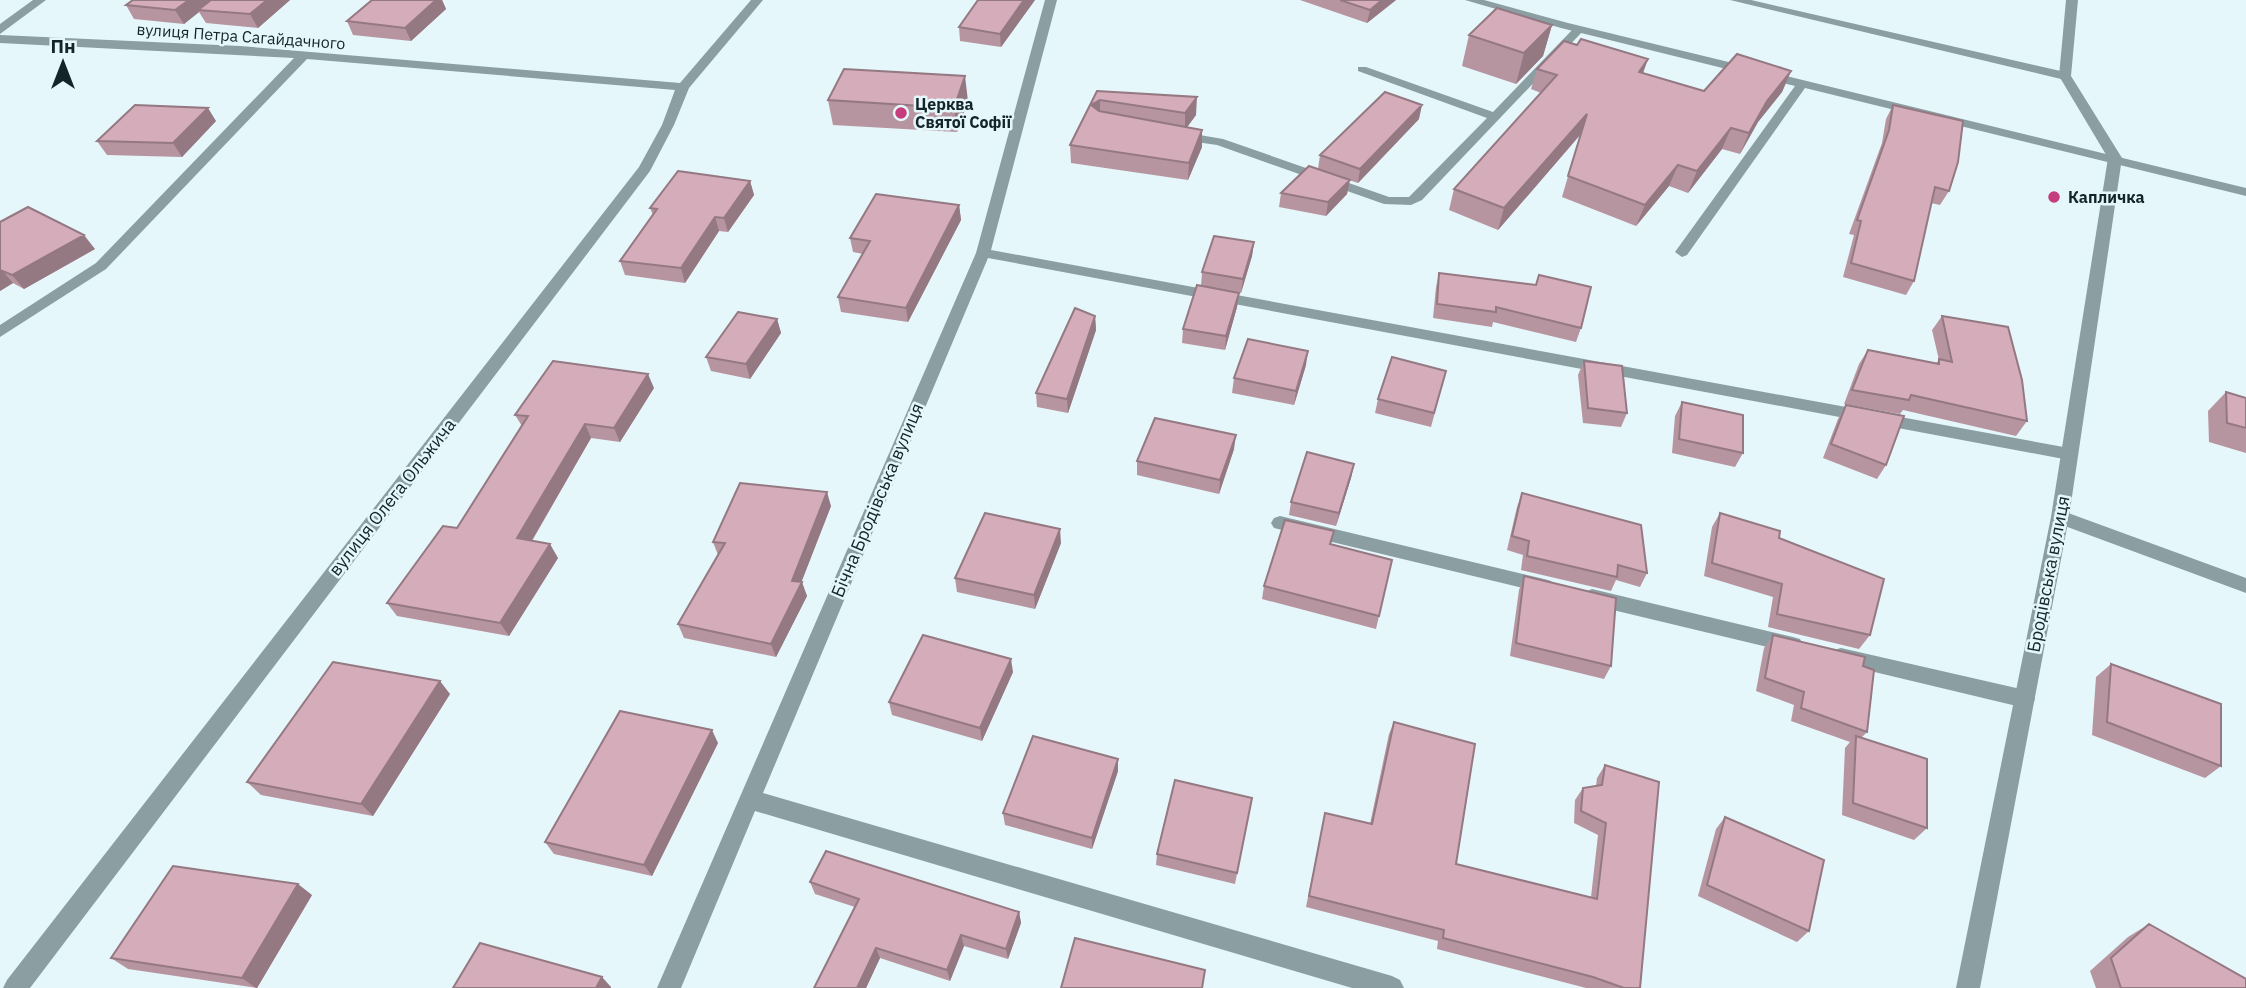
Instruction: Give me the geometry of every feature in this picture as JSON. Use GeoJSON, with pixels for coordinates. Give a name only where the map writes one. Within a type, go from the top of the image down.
{"type":"FeatureCollection","features":[{"type":"Feature","properties":{"kind":"street"},"geometry":{"type":"LineString","coordinates":[[0,30],[40,0]]}},
{"type":"Feature","properties":{"kind":"street","name":"вулиця Олега Ольжича"},"geometry":{"type":"LineString","coordinates":[[15,988],[645,168],[668,125],[683,87],[757,0]]}},
{"type":"Feature","properties":{"kind":"street","name":"Бічна Бродівська вулиця"},"geometry":{"type":"LineString","coordinates":[[669,988],[983,253],[1051,0]]}},
{"type":"Feature","properties":{"kind":"street"},"geometry":{"type":"LineString","coordinates":[[1471,0],[1579,29],[2246,192]]}},
{"type":"Feature","properties":{"kind":"street"},"geometry":{"type":"LineString","coordinates":[[1736,0],[2065,76]]}},
{"type":"Feature","properties":{"kind":"street"},"geometry":{"type":"LineString","coordinates":[[2072,0],[2065,76],[2115,158]]}},
{"type":"Feature","properties":{"kind":"street","name":"вулиця Петра Сагайдачного"},"geometry":{"type":"LineString","coordinates":[[0,39],[304,55],[683,87]]}},
{"type":"Feature","properties":{"kind":"street"},"geometry":{"type":"LineString","coordinates":[[0,332],[101,265],[304,55]]}},
{"type":"Feature","properties":{"kind":"street"},"geometry":{"type":"LineString","coordinates":[[1682,252],[1803,83]]}},
{"type":"Feature","properties":{"kind":"street","name":"Бродівська вулиця"},"geometry":{"type":"LineString","coordinates":[[1968,988],[2060,517],[2115,158]]}},
{"type":"Feature","properties":{"kind":"street"},"geometry":{"type":"LineString","coordinates":[[983,253],[2069,454]]}},
{"type":"Feature","properties":{"kind":"street"},"geometry":{"type":"LineString","coordinates":[[2060,517],[2246,586]]}},
{"type":"Feature","properties":{"kind":"street"},"geometry":{"type":"LineString","coordinates":[[1280,523],[2025,699]]}},
{"type":"Feature","properties":{"kind":"street"},"geometry":{"type":"LineString","coordinates":[[749,799],[1392,988]]}},
{"type":"Feature","properties":{"kind":"lane"},"geometry":{"type":"LineString","coordinates":[[1166,134],[1219,142],[1400,203],[1418,197],[1579,29]]}},
{"type":"Feature","properties":{"kind":"lane"},"geometry":{"type":"LineString","coordinates":[[1362,69],[1495,117]]}},
{"type":"Feature","properties":{"kind":"building"},"geometry":{"type":"Polygon","coordinates":[[[133,0],[189,0],[175,10],[126,5],[133,0]]]}},
{"type":"Feature","properties":{"kind":"building"},"geometry":{"type":"Polygon","coordinates":[[[211,0],[267,0],[250,14],[198,10],[211,0]]]}},
{"type":"Feature","properties":{"kind":"building"},"geometry":{"type":"Polygon","coordinates":[[[372,0],[436,0],[405,28],[347,21],[372,0]]]}},
{"type":"Feature","properties":{"kind":"building"},"geometry":{"type":"Polygon","coordinates":[[[978,0],[1024,0],[1000,34],[959,27],[978,0]]]}},
{"type":"Feature","properties":{"kind":"building"},"geometry":{"type":"Polygon","coordinates":[[[1340,0],[1382,0],[1370,10],[1340,0]]]}},
{"type":"Feature","properties":{"kind":"building"},"geometry":{"type":"Polygon","coordinates":[[[1497,8],[1552,25],[1524,53],[1469,35],[1497,8]]]}},
{"type":"Feature","properties":{"kind":"building"},"geometry":{"type":"Polygon","coordinates":[[[1581,39],[1648,59],[1639,72],[1704,91],[1737,54],[1791,71],[1767,101],[1749,133],[1731,128],[1697,171],[1678,165],[1645,205],[1568,176],[1587,114],[1504,208],[1454,189],[1557,75],[1537,69],[1564,41],[1577,45],[1581,39]]]}},
{"type":"Feature","properties":{"kind":"building"},"geometry":{"type":"Polygon","coordinates":[[[844,69],[965,76],[954,108],[828,100],[844,69]]]}},
{"type":"Feature","properties":{"kind":"building"},"geometry":{"type":"Polygon","coordinates":[[[1097,91],[1197,97],[1185,113],[1100,100],[1091,105],[1099,111],[1202,130],[1189,163],[1070,145],[1097,91]]]}},
{"type":"Feature","properties":{"kind":"building"},"geometry":{"type":"Polygon","coordinates":[[[1385,92],[1422,105],[1360,169],[1320,155],[1385,92]]]}},
{"type":"Feature","properties":{"kind":"building"},"geometry":{"type":"Polygon","coordinates":[[[135,105],[208,108],[173,143],[97,141],[135,105]]]}},
{"type":"Feature","properties":{"kind":"building"},"geometry":{"type":"Polygon","coordinates":[[[1893,105],[1963,121],[1958,162],[1949,191],[1935,187],[1914,281],[1851,263],[1861,221],[1857,220],[1889,130],[1893,105]]]}},
{"type":"Feature","properties":{"kind":"building"},"geometry":{"type":"Polygon","coordinates":[[[1309,166],[1350,180],[1328,202],[1281,193],[1309,166]]]}},
{"type":"Feature","properties":{"kind":"building"},"geometry":{"type":"Polygon","coordinates":[[[678,171],[750,181],[724,218],[715,217],[681,268],[620,261],[657,209],[650,208],[678,171]]]}},
{"type":"Feature","properties":{"kind":"building"},"geometry":{"type":"Polygon","coordinates":[[[876,194],[959,205],[906,308],[838,297],[870,241],[850,238],[876,194]]]}},
{"type":"Feature","properties":{"kind":"building"},"geometry":{"type":"Polygon","coordinates":[[[28,207],[84,235],[12,275],[0,270],[0,222],[28,207]]]}},
{"type":"Feature","properties":{"kind":"building"},"geometry":{"type":"Polygon","coordinates":[[[1214,236],[1254,242],[1243,279],[1202,272],[1214,236]]]}},
{"type":"Feature","properties":{"kind":"building"},"geometry":{"type":"Polygon","coordinates":[[[1439,273],[1536,285],[1539,275],[1591,287],[1581,328],[1496,307],[1496,312],[1437,304],[1439,273]]]}},
{"type":"Feature","properties":{"kind":"building"},"geometry":{"type":"Polygon","coordinates":[[[1197,285],[1239,293],[1226,336],[1183,329],[1197,285]]]}},
{"type":"Feature","properties":{"kind":"building"},"geometry":{"type":"Polygon","coordinates":[[[1075,308],[1095,316],[1067,399],[1036,393],[1075,308]]]}},
{"type":"Feature","properties":{"kind":"building"},"geometry":{"type":"Polygon","coordinates":[[[738,312],[777,319],[746,364],[706,357],[738,312]]]}},
{"type":"Feature","properties":{"kind":"building"},"geometry":{"type":"Polygon","coordinates":[[[1942,316],[2008,327],[2022,380],[2027,421],[1911,395],[1909,400],[1852,390],[1868,350],[1939,364],[1939,359],[1952,362],[1942,316]]]}},
{"type":"Feature","properties":{"kind":"building"},"geometry":{"type":"Polygon","coordinates":[[[1248,339],[1308,351],[1296,391],[1234,378],[1248,339]]]}},
{"type":"Feature","properties":{"kind":"building"},"geometry":{"type":"Polygon","coordinates":[[[1392,357],[1446,371],[1434,413],[1378,399],[1392,357]]]}},
{"type":"Feature","properties":{"kind":"building"},"geometry":{"type":"Polygon","coordinates":[[[553,361],[648,374],[614,428],[585,424],[517,538],[550,544],[500,623],[387,603],[443,526],[457,528],[528,416],[515,415],[553,361]]]}},
{"type":"Feature","properties":{"kind":"building"},"geometry":{"type":"Polygon","coordinates":[[[1584,361],[1622,366],[1627,413],[1588,408],[1584,361]]]}},
{"type":"Feature","properties":{"kind":"building"},"geometry":{"type":"Polygon","coordinates":[[[2226,392],[2246,398],[2246,428],[2227,423],[2226,392]]]}},
{"type":"Feature","properties":{"kind":"building"},"geometry":{"type":"Polygon","coordinates":[[[1682,402],[1743,415],[1743,453],[1679,439],[1682,402]]]}},
{"type":"Feature","properties":{"kind":"building"},"geometry":{"type":"Polygon","coordinates":[[[1846,405],[1904,416],[1886,465],[1831,444],[1846,405]]]}},
{"type":"Feature","properties":{"kind":"building"},"geometry":{"type":"Polygon","coordinates":[[[1155,418],[1236,435],[1220,480],[1137,461],[1155,418]]]}},
{"type":"Feature","properties":{"kind":"building"},"geometry":{"type":"Polygon","coordinates":[[[1307,452],[1354,464],[1339,513],[1291,502],[1307,452]]]}},
{"type":"Feature","properties":{"kind":"building"},"geometry":{"type":"Polygon","coordinates":[[[740,483],[827,492],[792,581],[802,582],[771,644],[678,624],[725,543],[713,542],[740,483]]]}},
{"type":"Feature","properties":{"kind":"building"},"geometry":{"type":"Polygon","coordinates":[[[1522,493],[1641,525],[1647,573],[1618,565],[1617,577],[1527,556],[1529,541],[1512,536],[1522,493]]]}},
{"type":"Feature","properties":{"kind":"building"},"geometry":{"type":"Polygon","coordinates":[[[985,513],[1060,529],[1034,595],[955,578],[985,513]]]}},
{"type":"Feature","properties":{"kind":"building"},"geometry":{"type":"Polygon","coordinates":[[[1720,513],[1780,531],[1779,538],[1884,579],[1870,635],[1777,614],[1782,584],[1712,563],[1720,513]]]}},
{"type":"Feature","properties":{"kind":"building"},"geometry":{"type":"Polygon","coordinates":[[[1285,520],[1334,531],[1330,544],[1392,560],[1379,616],[1264,586],[1285,520]]]}},
{"type":"Feature","properties":{"kind":"building"},"geometry":{"type":"Polygon","coordinates":[[[1524,576],[1616,598],[1611,666],[1516,643],[1524,576]]]}},
{"type":"Feature","properties":{"kind":"building"},"geometry":{"type":"Polygon","coordinates":[[[923,635],[1011,659],[980,728],[889,702],[923,635]]]}},
{"type":"Feature","properties":{"kind":"building"},"geometry":{"type":"Polygon","coordinates":[[[1773,635],[1865,657],[1863,666],[1874,670],[1867,732],[1801,708],[1804,692],[1765,678],[1773,635]]]}},
{"type":"Feature","properties":{"kind":"building"},"geometry":{"type":"Polygon","coordinates":[[[333,662],[440,681],[361,804],[247,782],[333,662]]]}},
{"type":"Feature","properties":{"kind":"building"},"geometry":{"type":"Polygon","coordinates":[[[2111,664],[2221,704],[2221,766],[2107,722],[2111,664]]]}},
{"type":"Feature","properties":{"kind":"building"},"geometry":{"type":"Polygon","coordinates":[[[620,711],[712,730],[644,865],[545,842],[620,711]]]}},
{"type":"Feature","properties":{"kind":"building"},"geometry":{"type":"Polygon","coordinates":[[[1394,722],[1475,744],[1456,864],[1597,899],[1606,823],[1581,811],[1583,788],[1602,785],[1605,765],[1659,782],[1640,988],[1624,988],[1593,977],[1443,938],[1444,930],[1309,896],[1325,813],[1372,824],[1394,722]]]}},
{"type":"Feature","properties":{"kind":"building"},"geometry":{"type":"Polygon","coordinates":[[[1033,736],[1118,759],[1092,838],[1003,813],[1033,736]]]}},
{"type":"Feature","properties":{"kind":"building"},"geometry":{"type":"Polygon","coordinates":[[[1856,736],[1927,759],[1927,828],[1853,803],[1856,736]]]}},
{"type":"Feature","properties":{"kind":"building"},"geometry":{"type":"Polygon","coordinates":[[[1175,780],[1252,798],[1237,873],[1157,854],[1175,780]]]}},
{"type":"Feature","properties":{"kind":"building"},"geometry":{"type":"Polygon","coordinates":[[[1725,817],[1824,860],[1809,931],[1707,885],[1725,817]]]}},
{"type":"Feature","properties":{"kind":"building"},"geometry":{"type":"Polygon","coordinates":[[[826,851],[1019,912],[1006,949],[961,935],[947,970],[876,948],[857,988],[814,988],[859,899],[810,882],[826,851]]]}},
{"type":"Feature","properties":{"kind":"building"},"geometry":{"type":"Polygon","coordinates":[[[173,866],[298,884],[242,978],[111,958],[173,866]]]}},
{"type":"Feature","properties":{"kind":"building"},"geometry":{"type":"Polygon","coordinates":[[[2149,924],[2246,979],[2246,988],[2121,988],[2111,958],[2149,924]]]}},
{"type":"Feature","properties":{"kind":"building"},"geometry":{"type":"Polygon","coordinates":[[[1075,938],[1205,970],[1202,988],[1061,988],[1075,938]]]}},
{"type":"Feature","properties":{"kind":"building"},"geometry":{"type":"Polygon","coordinates":[[[480,943],[602,977],[596,988],[453,988],[480,943]]]}},
{"type":"Feature","properties":{"kind":"place","name":"Церква Святої Софії"},"geometry":{"type":"Point","coordinates":[901,113]}},
{"type":"Feature","properties":{"kind":"place","name":"Капличка"},"geometry":{"type":"Point","coordinates":[2054,197]}}]}
